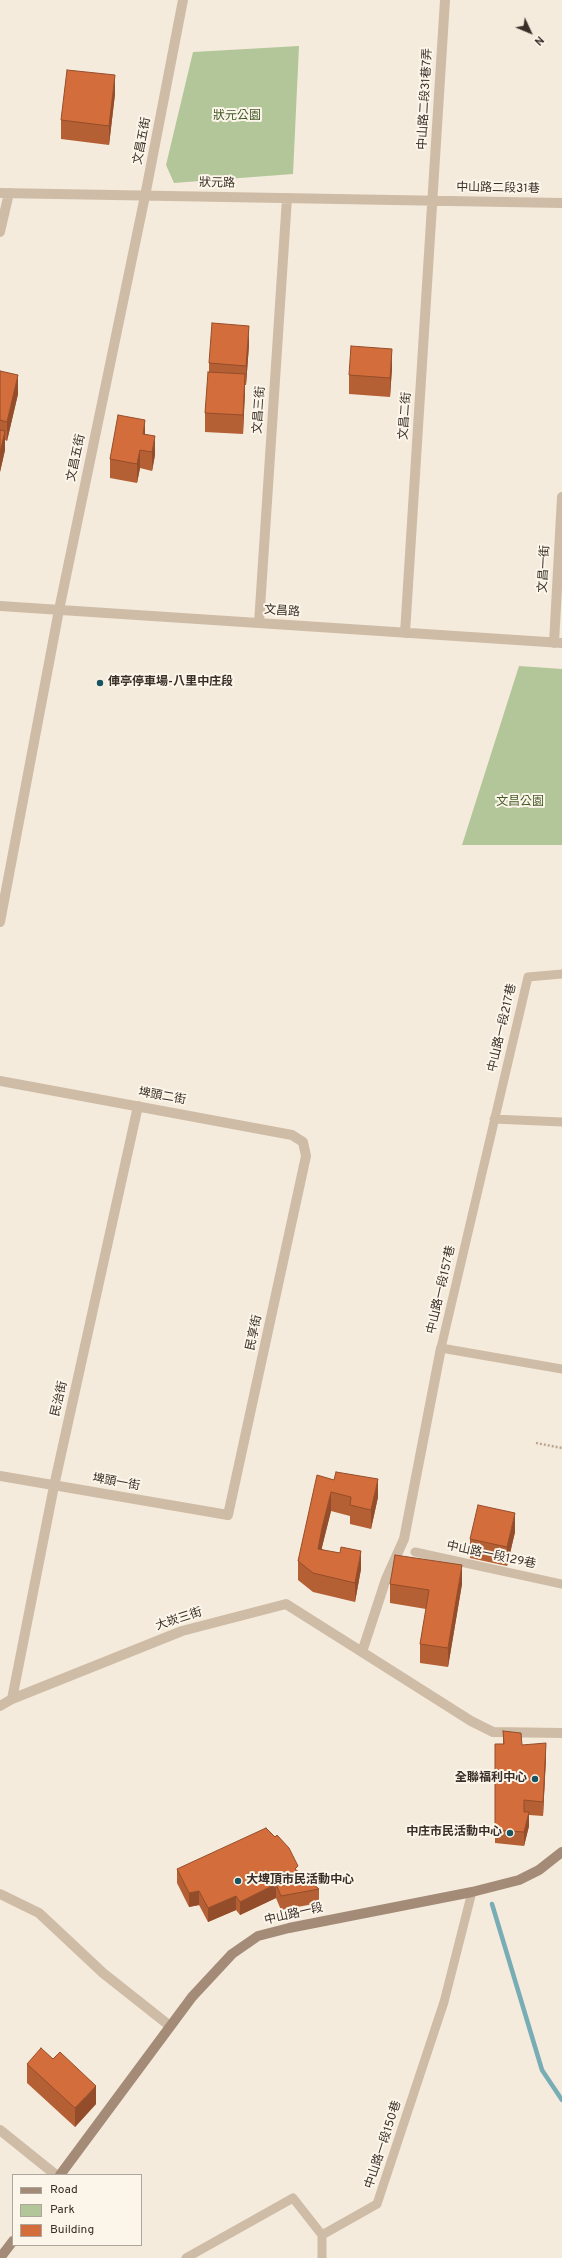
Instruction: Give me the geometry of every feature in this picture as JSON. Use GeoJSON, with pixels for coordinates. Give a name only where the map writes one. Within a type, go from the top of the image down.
{"type":"FeatureCollection","features":[{"type":"Feature","properties":{"kind":"main road","name":"中山路一段"},"geometry":{"type":"LineString","coordinates":[[61,2174],[192,1997],[232,1954],[258,1936],[288,1928],[472,1892],[519,1880],[539,1870],[562,1852]]}},
{"type":"Feature","properties":{"kind":"main road"},"geometry":{"type":"LineString","coordinates":[[0,2258],[12,2242]]}},
{"type":"Feature","properties":{"kind":"street","name":"文昌五街"},"geometry":{"type":"LineString","coordinates":[[0,922],[58,610],[145,196],[183,0]]}},
{"type":"Feature","properties":{"kind":"street","name":"中山路二段31巷7弄"},"geometry":{"type":"LineString","coordinates":[[433,200],[445,0]]}},
{"type":"Feature","properties":{"kind":"street","name":"狀元路"},"geometry":{"type":"LineString","coordinates":[[4,193],[433,200]]}},
{"type":"Feature","properties":{"kind":"street"},"geometry":{"type":"LineString","coordinates":[[0,232],[4,193]]}},
{"type":"Feature","properties":{"kind":"street","name":"文昌三街"},"geometry":{"type":"LineString","coordinates":[[259,623],[287,198]]}},
{"type":"Feature","properties":{"kind":"street","name":"中山路二段31巷"},"geometry":{"type":"LineString","coordinates":[[433,200],[562,203]]}},
{"type":"Feature","properties":{"kind":"street","name":"文昌二街"},"geometry":{"type":"LineString","coordinates":[[404,633],[433,200]]}},
{"type":"Feature","properties":{"kind":"street","name":"文昌一街"},"geometry":{"type":"LineString","coordinates":[[558,643],[562,497]]}},
{"type":"Feature","properties":{"kind":"street","name":"文昌路"},"geometry":{"type":"LineString","coordinates":[[0,606],[558,643]]}},
{"type":"Feature","properties":{"kind":"street","name":"埤頭二街"},"geometry":{"type":"LineString","coordinates":[[0,1081],[292,1134],[303,1142],[306,1156]]}},
{"type":"Feature","properties":{"kind":"street","name":"民治街"},"geometry":{"type":"LineString","coordinates":[[12,1699],[54,1486],[138,1106]]}},
{"type":"Feature","properties":{"kind":"street","name":"民享街"},"geometry":{"type":"LineString","coordinates":[[228,1515],[306,1156]]}},
{"type":"Feature","properties":{"kind":"street"},"geometry":{"type":"LineString","coordinates":[[362,1652],[386,1579],[404,1539],[441,1348]]}},
{"type":"Feature","properties":{"kind":"street","name":"埤頭一街"},"geometry":{"type":"LineString","coordinates":[[0,1476],[228,1515]]}},
{"type":"Feature","properties":{"kind":"street","name":"大崁三街"},"geometry":{"type":"LineString","coordinates":[[0,1706],[12,1699],[182,1631],[286,1604],[471,1721],[493,1732],[562,1733]]}},
{"type":"Feature","properties":{"kind":"street"},"geometry":{"type":"LineString","coordinates":[[0,1894],[39,1913],[103,1973],[170,2026]]}},
{"type":"Feature","properties":{"kind":"street"},"geometry":{"type":"LineString","coordinates":[[0,2130],[55,2174]]}},
{"type":"Feature","properties":{"kind":"lane","name":"中山路一段217巷"},"geometry":{"type":"LineString","coordinates":[[494,1118],[528,977],[562,974]]}},
{"type":"Feature","properties":{"kind":"lane"},"geometry":{"type":"LineString","coordinates":[[494,1118],[562,1122]]}},
{"type":"Feature","properties":{"kind":"lane","name":"中山路一段157巷"},"geometry":{"type":"LineString","coordinates":[[494,1118],[441,1348],[562,1368]]}},
{"type":"Feature","properties":{"kind":"lane","name":"中山路一段129巷"},"geometry":{"type":"LineString","coordinates":[[415,1552],[562,1584]]}},
{"type":"Feature","properties":{"kind":"lane","name":"中山路一段150巷"},"geometry":{"type":"LineString","coordinates":[[322,2235],[377,2204],[444,2002],[472,1892]]}},
{"type":"Feature","properties":{"kind":"lane"},"geometry":{"type":"LineString","coordinates":[[186,2258],[293,2198],[322,2235],[322,2258]]}},
{"type":"Feature","properties":{"kind":"path"},"geometry":{"type":"LineString","coordinates":[[536,1443],[562,1448]]}},
{"type":"Feature","properties":{"kind":"green space","name":"狀元公園"},"geometry":{"type":"Polygon","coordinates":[[[299,46],[293,174],[174,183],[166,165],[193,52],[299,46]]]}},
{"type":"Feature","properties":{"kind":"green space","name":"文昌公園"},"geometry":{"type":"Polygon","coordinates":[[[519,666],[562,669],[562,845],[462,845],[519,666]]]}},
{"type":"Feature","properties":{"kind":"building"},"geometry":{"type":"Polygon","coordinates":[[[67,70],[115,75],[109,126],[61,120],[67,70]]]}},
{"type":"Feature","properties":{"kind":"building"},"geometry":{"type":"Polygon","coordinates":[[[212,323],[249,326],[246,366],[209,363],[212,323]]]}},
{"type":"Feature","properties":{"kind":"building"},"geometry":{"type":"Polygon","coordinates":[[[351,346],[392,349],[390,378],[349,375],[351,346]]]}},
{"type":"Feature","properties":{"kind":"building"},"geometry":{"type":"Polygon","coordinates":[[[0,371],[18,375],[7,422],[0,420],[0,371]]]}},
{"type":"Feature","properties":{"kind":"building"},"geometry":{"type":"Polygon","coordinates":[[[208,372],[245,374],[243,415],[205,413],[208,372]]]}},
{"type":"Feature","properties":{"kind":"building"},"geometry":{"type":"Polygon","coordinates":[[[118,415],[145,420],[143,434],[155,436],[152,452],[140,450],[137,464],[110,459],[118,415]]]}},
{"type":"Feature","properties":{"kind":"building"},"geometry":{"type":"Polygon","coordinates":[[[0,430],[5,431],[0,453],[0,430]]]}},
{"type":"Feature","properties":{"kind":"building"},"geometry":{"type":"Polygon","coordinates":[[[336,1472],[378,1479],[371,1510],[350,1505],[351,1497],[331,1492],[322,1528],[318,1549],[340,1553],[341,1547],[361,1551],[355,1583],[313,1573],[298,1561],[317,1475],[334,1480],[336,1472]]]}},
{"type":"Feature","properties":{"kind":"building"},"geometry":{"type":"Polygon","coordinates":[[[478,1505],[515,1513],[507,1547],[470,1539],[478,1505]]]}},
{"type":"Feature","properties":{"kind":"building"},"geometry":{"type":"Polygon","coordinates":[[[395,1555],[462,1565],[448,1648],[420,1644],[429,1590],[390,1584],[395,1555]]]}},
{"type":"Feature","properties":{"kind":"building"},"geometry":{"type":"Polygon","coordinates":[[[503,1731],[521,1733],[522,1745],[546,1743],[543,1802],[524,1800],[524,1812],[529,1812],[524,1832],[495,1830],[495,1744],[504,1744],[503,1731]]]}},
{"type":"Feature","properties":{"kind":"building","name":"大埤頂市民活動中心"},"geometry":{"type":"Polygon","coordinates":[[[266,1828],[275,1837],[277,1835],[289,1848],[298,1866],[295,1869],[319,1889],[281,1896],[276,1884],[240,1902],[236,1896],[208,1908],[199,1891],[189,1893],[177,1869],[266,1828]]]}},
{"type":"Feature","properties":{"kind":"building"},"geometry":{"type":"Polygon","coordinates":[[[41,2048],[53,2059],[60,2052],[96,2086],[75,2108],[27,2064],[41,2048]]]}},
{"type":"Feature","properties":{"kind":"waterway"},"geometry":{"type":"LineString","coordinates":[[492,1904],[542,2070],[562,2100]]}},
{"type":"Feature","properties":{"kind":"place","name":"俥亭停車場-八里中庄段"},"geometry":{"type":"Point","coordinates":[100,683]}},
{"type":"Feature","properties":{"kind":"place","name":"全聯福利中心"},"geometry":{"type":"Point","coordinates":[535,1779]}},
{"type":"Feature","properties":{"kind":"place","name":"中庄市民活動中心"},"geometry":{"type":"Point","coordinates":[510,1833]}},
{"type":"Feature","properties":{"kind":"place","name":"大埤頂市民活動中心"},"geometry":{"type":"Point","coordinates":[238,1881]}}]}
